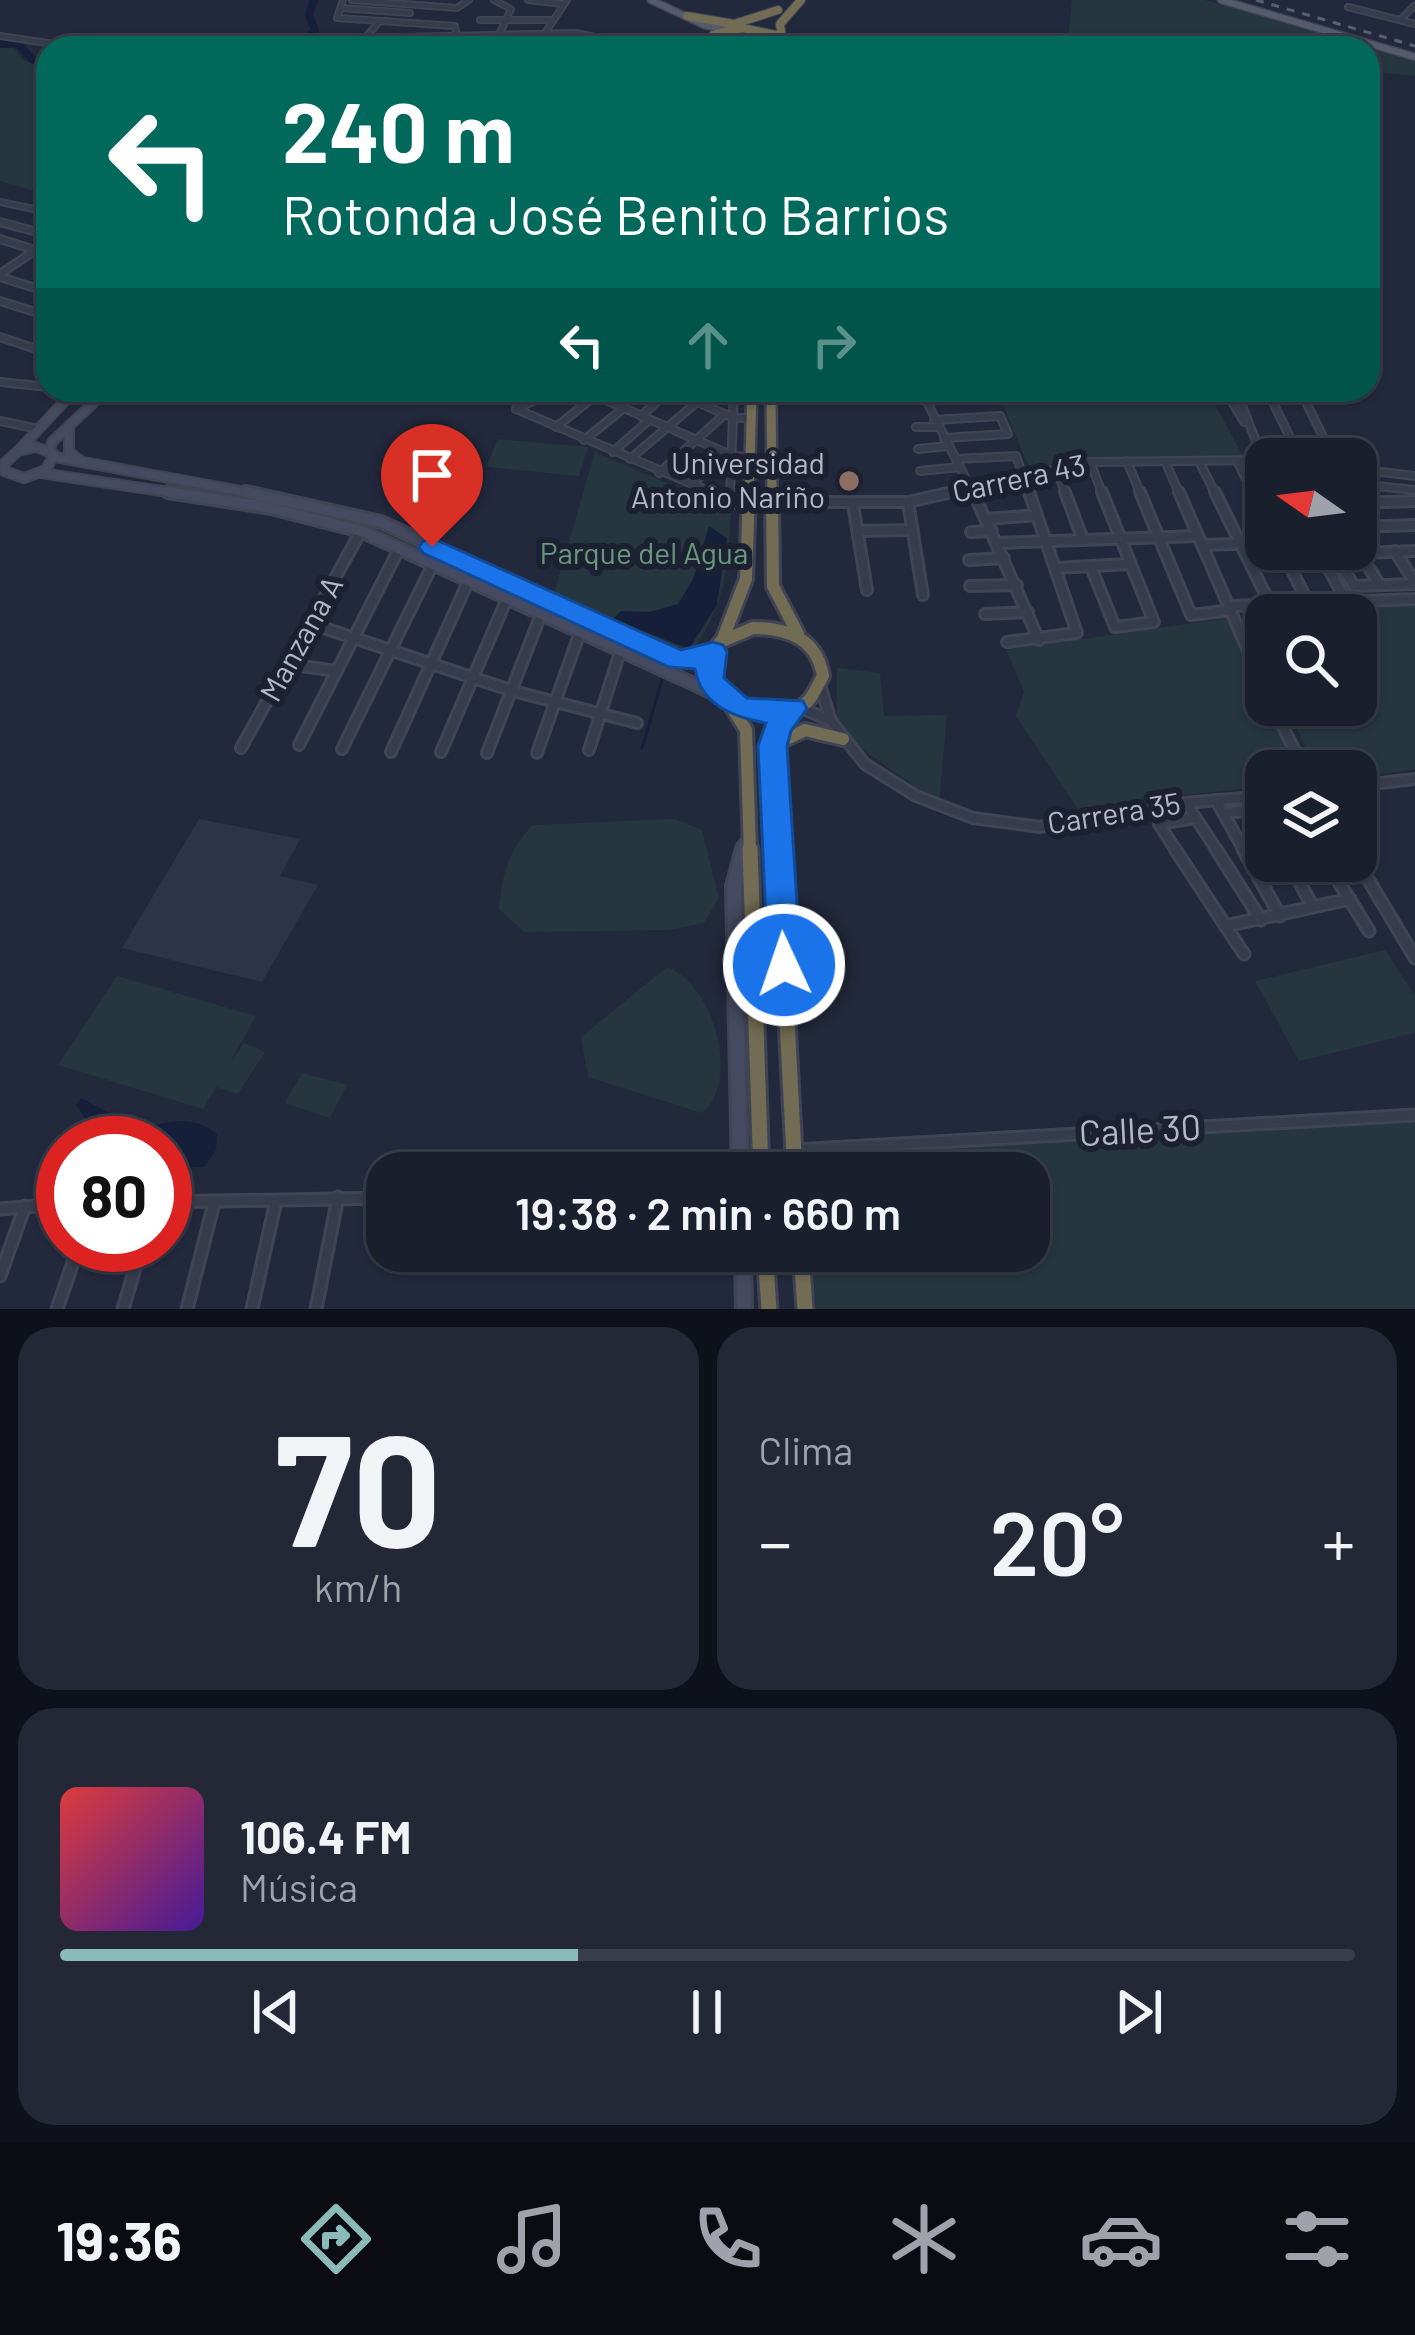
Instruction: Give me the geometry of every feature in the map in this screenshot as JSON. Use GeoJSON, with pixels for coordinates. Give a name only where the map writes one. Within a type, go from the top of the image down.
{"type":"FeatureCollection","features":[{"type":"Feature","properties":{"kind":"highway"},"geometry":{"type":"LineString","coordinates":[[742,28],[790,0]]}},
{"type":"Feature","properties":{"kind":"highway"},"geometry":{"type":"LineString","coordinates":[[782,36],[780,24],[801,0]]}},
{"type":"Feature","properties":{"kind":"highway"},"geometry":{"type":"LineString","coordinates":[[687,16],[713,23],[745,22],[778,10]]}},
{"type":"Feature","properties":{"kind":"highway"},"geometry":{"type":"LineString","coordinates":[[717,36],[742,28],[773,36]]}},
{"type":"Feature","properties":{"kind":"highway"},"geometry":{"type":"LineString","coordinates":[[753,402],[746,579],[709,675],[746,730],[760,1152]]}},
{"type":"Feature","properties":{"kind":"highway"},"geometry":{"type":"LineString","coordinates":[[771,402],[773,586],[788,622],[823,666],[820,685],[778,727],[773,746],[794,1150]]}},
{"type":"Feature","properties":{"kind":"highway"},"geometry":{"type":"LineString","coordinates":[[718,647],[742,631],[765,628],[789,632],[808,643]]}},
{"type":"Feature","properties":{"kind":"highway"},"geometry":{"type":"LineString","coordinates":[[726,700],[760,712],[795,707]]}},
{"type":"Feature","properties":{"kind":"highway"},"geometry":{"type":"LineString","coordinates":[[773,746],[805,730],[842,739]]}},
{"type":"Feature","properties":{"kind":"highway"},"geometry":{"type":"LineString","coordinates":[[766,1272],[769,1309]]}},
{"type":"Feature","properties":{"kind":"highway"},"geometry":{"type":"LineString","coordinates":[[803,1272],[806,1309]]}},
{"type":"Feature","properties":{"kind":"main road"},"geometry":{"type":"LineString","coordinates":[[652,0],[704,26],[730,30]]}},
{"type":"Feature","properties":{"kind":"main road"},"geometry":{"type":"LineString","coordinates":[[1221,0],[1344,36]]}},
{"type":"Feature","properties":{"kind":"main road"},"geometry":{"type":"LineString","coordinates":[[704,26],[708,36]]}},
{"type":"Feature","properties":{"kind":"main road"},"geometry":{"type":"LineString","coordinates":[[1380,47],[1415,57]]}},
{"type":"Feature","properties":{"kind":"main road"},"geometry":{"type":"LineString","coordinates":[[64,402],[3,467],[4,474],[24,478],[40,473],[271,508],[361,531],[726,700]]}},
{"type":"Feature","properties":{"kind":"main road"},"geometry":{"type":"LineString","coordinates":[[40,473],[69,425],[94,402]]}},
{"type":"Feature","properties":{"kind":"main road"},"geometry":{"type":"LineString","coordinates":[[69,425],[69,452],[89,466]]}},
{"type":"Feature","properties":{"kind":"main road"},"geometry":{"type":"LineString","coordinates":[[0,459],[36,447],[89,466],[309,501],[381,522],[678,660],[700,659],[718,647]]}},
{"type":"Feature","properties":{"kind":"main road"},"geometry":{"type":"LineString","coordinates":[[271,508],[290,506],[364,524],[381,522]]}},
{"type":"Feature","properties":{"kind":"main road"},"geometry":{"type":"LineString","coordinates":[[740,1152],[734,886],[749,829]]}},
{"type":"Feature","properties":{"kind":"main road"},"geometry":{"type":"LineString","coordinates":[[743,1272],[744,1309]]}},
{"type":"Feature","properties":{"kind":"street"},"geometry":{"type":"LineString","coordinates":[[343,0],[337,17],[458,28],[457,36]]}},
{"type":"Feature","properties":{"kind":"street"},"geometry":{"type":"LineString","coordinates":[[352,0],[443,3],[458,8],[469,0]]}},
{"type":"Feature","properties":{"kind":"street"},"geometry":{"type":"LineString","coordinates":[[485,0],[499,1],[511,9],[500,35]]}},
{"type":"Feature","properties":{"kind":"street"},"geometry":{"type":"LineString","coordinates":[[528,0],[566,2]]}},
{"type":"Feature","properties":{"kind":"street"},"geometry":{"type":"LineString","coordinates":[[366,20],[382,1]]}},
{"type":"Feature","properties":{"kind":"street"},"geometry":{"type":"LineString","coordinates":[[393,36],[419,2]]}},
{"type":"Feature","properties":{"kind":"street"},"geometry":{"type":"LineString","coordinates":[[542,34],[566,2]]}},
{"type":"Feature","properties":{"kind":"street"},"geometry":{"type":"LineString","coordinates":[[1400,20],[1414,6]]}},
{"type":"Feature","properties":{"kind":"street"},"geometry":{"type":"LineString","coordinates":[[1348,7],[1415,24]]}},
{"type":"Feature","properties":{"kind":"street"},"geometry":{"type":"LineString","coordinates":[[341,8],[410,13]]}},
{"type":"Feature","properties":{"kind":"street"},"geometry":{"type":"LineString","coordinates":[[480,20],[550,20]]}},
{"type":"Feature","properties":{"kind":"street"},"geometry":{"type":"LineString","coordinates":[[356,34],[366,36],[380,21]]}},
{"type":"Feature","properties":{"kind":"street"},"geometry":{"type":"LineString","coordinates":[[422,36],[424,24]]}},
{"type":"Feature","properties":{"kind":"street"},"geometry":{"type":"LineString","coordinates":[[0,36],[36,41]]}},
{"type":"Feature","properties":{"kind":"street"},"geometry":{"type":"LineString","coordinates":[[471,36],[600,36]]}},
{"type":"Feature","properties":{"kind":"street"},"geometry":{"type":"LineString","coordinates":[[0,202],[36,210]]}},
{"type":"Feature","properties":{"kind":"street"},"geometry":{"type":"LineString","coordinates":[[0,222],[36,231]]}},
{"type":"Feature","properties":{"kind":"street"},"geometry":{"type":"LineString","coordinates":[[0,238],[18,226]]}},
{"type":"Feature","properties":{"kind":"street"},"geometry":{"type":"LineString","coordinates":[[0,238],[35,250]]}},
{"type":"Feature","properties":{"kind":"street"},"geometry":{"type":"LineString","coordinates":[[0,276],[35,250]]}},
{"type":"Feature","properties":{"kind":"street"},"geometry":{"type":"LineString","coordinates":[[0,276],[36,286]]}},
{"type":"Feature","properties":{"kind":"street"},"geometry":{"type":"LineString","coordinates":[[0,301],[36,312]]}},
{"type":"Feature","properties":{"kind":"street"},"geometry":{"type":"LineString","coordinates":[[0,337],[36,348]]}},
{"type":"Feature","properties":{"kind":"street"},"geometry":{"type":"LineString","coordinates":[[0,382],[36,386]]}},
{"type":"Feature","properties":{"kind":"street"},"geometry":{"type":"LineString","coordinates":[[532,402],[516,410],[748,508]]}},
{"type":"Feature","properties":{"kind":"street"},"geometry":{"type":"LineString","coordinates":[[556,427],[587,402]]}},
{"type":"Feature","properties":{"kind":"street"},"geometry":{"type":"LineString","coordinates":[[613,452],[659,402]]}},
{"type":"Feature","properties":{"kind":"street"},"geometry":{"type":"LineString","coordinates":[[630,459],[695,402]]}},
{"type":"Feature","properties":{"kind":"street"},"geometry":{"type":"LineString","coordinates":[[698,402],[730,416],[754,418]]}},
{"type":"Feature","properties":{"kind":"street"},"geometry":{"type":"LineString","coordinates":[[730,503],[732,402]]}},
{"type":"Feature","properties":{"kind":"street"},"geometry":{"type":"LineString","coordinates":[[926,402],[998,543],[1040,640]]}},
{"type":"Feature","properties":{"kind":"street"},"geometry":{"type":"LineString","coordinates":[[1232,402],[1253,438]]}},
{"type":"Feature","properties":{"kind":"street"},"geometry":{"type":"LineString","coordinates":[[1241,402],[1254,438]]}},
{"type":"Feature","properties":{"kind":"street"},"geometry":{"type":"LineString","coordinates":[[1273,402],[1290,438]]}},
{"type":"Feature","properties":{"kind":"street"},"geometry":{"type":"LineString","coordinates":[[1306,402],[1324,438]]}},
{"type":"Feature","properties":{"kind":"street"},"geometry":{"type":"LineString","coordinates":[[613,403],[729,454],[752,457]]}},
{"type":"Feature","properties":{"kind":"street"},"geometry":{"type":"LineString","coordinates":[[584,440],[624,408]]}},
{"type":"Feature","properties":{"kind":"street"},"geometry":{"type":"LineString","coordinates":[[659,472],[730,416]]}},
{"type":"Feature","properties":{"kind":"street"},"geometry":{"type":"LineString","coordinates":[[916,428],[1000,416],[1008,434],[918,449]]}},
{"type":"Feature","properties":{"kind":"street"},"geometry":{"type":"LineString","coordinates":[[0,421],[38,429]]}},
{"type":"Feature","properties":{"kind":"street"},"geometry":{"type":"LineString","coordinates":[[691,486],[729,454]]}},
{"type":"Feature","properties":{"kind":"street"},"geometry":{"type":"LineString","coordinates":[[920,470],[1016,455],[1076,633],[1007,643]]}},
{"type":"Feature","properties":{"kind":"street"},"geometry":{"type":"LineString","coordinates":[[1236,460],[1245,478]]}},
{"type":"Feature","properties":{"kind":"street","name":"Carrera 43"},"geometry":{"type":"LineString","coordinates":[[773,502],[908,502],[1090,462],[1245,460]]}},
{"type":"Feature","properties":{"kind":"street"},"geometry":{"type":"LineString","coordinates":[[1127,461],[1191,615],[1245,607]]}},
{"type":"Feature","properties":{"kind":"street"},"geometry":{"type":"LineString","coordinates":[[1165,461],[1245,640]]}},
{"type":"Feature","properties":{"kind":"street"},"geometry":{"type":"LineString","coordinates":[[1199,461],[1265,594]]}},
{"type":"Feature","properties":{"kind":"street"},"geometry":{"type":"LineString","coordinates":[[1090,462],[1154,622],[1115,627],[1091,567]]}},
{"type":"Feature","properties":{"kind":"street"},"geometry":{"type":"LineString","coordinates":[[1057,471],[1083,540]]}},
{"type":"Feature","properties":{"kind":"street"},"geometry":{"type":"LineString","coordinates":[[1377,471],[1415,476]]}},
{"type":"Feature","properties":{"kind":"street"},"geometry":{"type":"LineString","coordinates":[[1377,486],[1415,490]]}},
{"type":"Feature","properties":{"kind":"street"},"geometry":{"type":"LineString","coordinates":[[1377,502],[1415,501]]}},
{"type":"Feature","properties":{"kind":"street"},"geometry":{"type":"LineString","coordinates":[[908,502],[922,595]]}},
{"type":"Feature","properties":{"kind":"street"},"geometry":{"type":"LineString","coordinates":[[853,504],[866,590]]}},
{"type":"Feature","properties":{"kind":"street"},"geometry":{"type":"LineString","coordinates":[[986,519],[1037,515]]}},
{"type":"Feature","properties":{"kind":"street"},"geometry":{"type":"LineString","coordinates":[[1377,526],[1415,525]]}},
{"type":"Feature","properties":{"kind":"street"},"geometry":{"type":"LineString","coordinates":[[859,531],[913,530]]}},
{"type":"Feature","properties":{"kind":"street","name":"Manzana A"},"geometry":{"type":"LineString","coordinates":[[242,748],[361,531]]}},
{"type":"Feature","properties":{"kind":"street"},"geometry":{"type":"LineString","coordinates":[[971,532],[992,531]]}},
{"type":"Feature","properties":{"kind":"street"},"geometry":{"type":"LineString","coordinates":[[998,543],[1157,538],[1245,543]]}},
{"type":"Feature","properties":{"kind":"street"},"geometry":{"type":"LineString","coordinates":[[298,745],[399,548]]}},
{"type":"Feature","properties":{"kind":"street"},"geometry":{"type":"LineString","coordinates":[[1342,570],[1353,586],[1415,584],[1395,551]]}},
{"type":"Feature","properties":{"kind":"street"},"geometry":{"type":"LineString","coordinates":[[1377,552],[1415,551]]}},
{"type":"Feature","properties":{"kind":"street"},"geometry":{"type":"LineString","coordinates":[[969,560],[1004,558]]}},
{"type":"Feature","properties":{"kind":"street"},"geometry":{"type":"LineString","coordinates":[[342,749],[433,564]]}},
{"type":"Feature","properties":{"kind":"street"},"geometry":{"type":"LineString","coordinates":[[1055,568],[1130,564]]}},
{"type":"Feature","properties":{"kind":"street"},"geometry":{"type":"LineString","coordinates":[[1370,570],[1380,586]]}},
{"type":"Feature","properties":{"kind":"street"},"geometry":{"type":"LineString","coordinates":[[391,752],[468,582]]}},
{"type":"Feature","properties":{"kind":"street"},"geometry":{"type":"LineString","coordinates":[[970,586],[1017,585]]}},
{"type":"Feature","properties":{"kind":"street"},"geometry":{"type":"LineString","coordinates":[[1377,601],[1415,599]]}},
{"type":"Feature","properties":{"kind":"street"},"geometry":{"type":"LineString","coordinates":[[441,752],[506,601]]}},
{"type":"Feature","properties":{"kind":"street"},"geometry":{"type":"LineString","coordinates":[[985,614],[1028,613]]}},
{"type":"Feature","properties":{"kind":"street"},"geometry":{"type":"LineString","coordinates":[[488,754],[540,617]]}},
{"type":"Feature","properties":{"kind":"street"},"geometry":{"type":"LineString","coordinates":[[312,624],[513,691],[637,723]]}},
{"type":"Feature","properties":{"kind":"street"},"geometry":{"type":"LineString","coordinates":[[537,753],[580,635]]}},
{"type":"Feature","properties":{"kind":"street"},"geometry":{"type":"LineString","coordinates":[[589,750],[620,652]]}},
{"type":"Feature","properties":{"kind":"street"},"geometry":{"type":"LineString","coordinates":[[288,664],[336,671]]}},
{"type":"Feature","properties":{"kind":"street","name":"Carrera 35"},"geometry":{"type":"LineString","coordinates":[[820,685],[842,739],[907,793],[971,819],[1029,827],[1080,824],[1126,810],[1245,798]]}},
{"type":"Feature","properties":{"kind":"street"},"geometry":{"type":"LineString","coordinates":[[795,707],[831,721]]}},
{"type":"Feature","properties":{"kind":"street"},"geometry":{"type":"LineString","coordinates":[[1377,784],[1415,779]]}},
{"type":"Feature","properties":{"kind":"street"},"geometry":{"type":"LineString","coordinates":[[1216,800],[1280,916]]}},
{"type":"Feature","properties":{"kind":"street"},"geometry":{"type":"LineString","coordinates":[[1186,802],[1261,920]]}},
{"type":"Feature","properties":{"kind":"street"},"geometry":{"type":"LineString","coordinates":[[1223,813],[1245,811]]}},
{"type":"Feature","properties":{"kind":"street"},"geometry":{"type":"LineString","coordinates":[[1195,818],[1159,824],[1244,954]]}},
{"type":"Feature","properties":{"kind":"street"},"geometry":{"type":"LineString","coordinates":[[1299,882],[1313,907]]}},
{"type":"Feature","properties":{"kind":"street"},"geometry":{"type":"LineString","coordinates":[[1339,882],[1369,931]]}},
{"type":"Feature","properties":{"kind":"street"},"geometry":{"type":"LineString","coordinates":[[1370,882],[1415,958]]}},
{"type":"Feature","properties":{"kind":"street"},"geometry":{"type":"LineString","coordinates":[[1225,926],[1350,899]]}},
{"type":"Feature","properties":{"kind":"street","name":"Calle 30"},"geometry":{"type":"LineString","coordinates":[[794,1150],[1415,1115]]}},
{"type":"Feature","properties":{"kind":"street"},"geometry":{"type":"LineString","coordinates":[[316,1309],[338,1197]]}},
{"type":"Feature","properties":{"kind":"street"},"geometry":{"type":"LineString","coordinates":[[192,1203],[366,1198]]}},
{"type":"Feature","properties":{"kind":"street"},"geometry":{"type":"LineString","coordinates":[[252,1309],[276,1201]]}},
{"type":"Feature","properties":{"kind":"street"},"geometry":{"type":"LineString","coordinates":[[187,1309],[214,1203]]}},
{"type":"Feature","properties":{"kind":"street"},"geometry":{"type":"LineString","coordinates":[[0,1209],[36,1205]]}},
{"type":"Feature","properties":{"kind":"street"},"geometry":{"type":"LineString","coordinates":[[0,1276],[25,1206]]}},
{"type":"Feature","properties":{"kind":"street"},"geometry":{"type":"LineString","coordinates":[[57,1309],[70,1272]]}},
{"type":"Feature","properties":{"kind":"street"},"geometry":{"type":"LineString","coordinates":[[123,1309],[134,1272]]}},
{"type":"Feature","properties":{"kind":"shaded area"},"geometry":{"type":"Polygon","coordinates":[[[709,526],[727,538],[717,605],[689,649],[613,619],[621,611],[650,612],[678,604],[693,579],[709,526]]]}},
{"type":"Feature","properties":{"kind":"shaded area"},"geometry":{"type":"Polygon","coordinates":[[[199,819],[300,839],[280,876],[318,885],[262,982],[122,948],[199,819]]]}},
{"type":"Feature","properties":{"kind":"shaded area"},"geometry":{"type":"Polygon","coordinates":[[[81,1098],[116,1116],[83,1116],[76,1105],[81,1098]]]}},
{"type":"Feature","properties":{"kind":"shaded area"},"geometry":{"type":"Polygon","coordinates":[[[192,1122],[217,1134],[216,1150],[204,1167],[192,1167],[192,1122]]]}},
{"type":"Feature","properties":{"kind":"green space"},"geometry":{"type":"Polygon","coordinates":[[[1072,0],[1205,0],[1329,36],[1068,36],[1072,0]]]}},
{"type":"Feature","properties":{"kind":"green space"},"geometry":{"type":"Polygon","coordinates":[[[0,47],[12,47],[23,60],[36,65],[36,192],[0,181],[0,47]]]}},
{"type":"Feature","properties":{"kind":"green space"},"geometry":{"type":"Polygon","coordinates":[[[1380,51],[1415,61],[1415,76],[1380,72],[1380,51]]]}},
{"type":"Feature","properties":{"kind":"green space"},"geometry":{"type":"Polygon","coordinates":[[[1002,402],[1214,402],[1243,456],[1089,458],[1030,470],[1002,402]]]}},
{"type":"Feature","properties":{"kind":"green space"},"geometry":{"type":"Polygon","coordinates":[[[498,439],[588,447],[579,476],[486,467],[498,439]]]}},
{"type":"Feature","properties":{"kind":"green space","name":"Parque del Agua"},"geometry":{"type":"Polygon","coordinates":[[[595,452],[731,511],[723,586],[691,654],[553,597],[595,452]]]}},
{"type":"Feature","properties":{"kind":"green space"},"geometry":{"type":"Polygon","coordinates":[[[1415,605],[1415,769],[1377,775],[1377,750],[1307,750],[1296,726],[1377,726],[1377,607],[1415,605]]]}},
{"type":"Feature","properties":{"kind":"green space"},"geometry":{"type":"Polygon","coordinates":[[[1229,618],[1245,655],[1245,726],[1276,726],[1287,750],[1245,750],[1245,789],[1139,799],[1081,814],[1016,716],[1024,691],[1006,650],[1229,618]]]}},
{"type":"Feature","properties":{"kind":"green space"},"geometry":{"type":"Polygon","coordinates":[[[837,668],[880,673],[884,716],[947,715],[939,803],[855,744],[837,718],[837,668]]]}},
{"type":"Feature","properties":{"kind":"green space"},"geometry":{"type":"Polygon","coordinates":[[[675,819],[702,830],[719,898],[704,923],[669,930],[524,932],[499,909],[508,864],[533,825],[675,819]]]}},
{"type":"Feature","properties":{"kind":"green space"},"geometry":{"type":"Polygon","coordinates":[[[1385,950],[1415,996],[1415,1033],[1299,1061],[1255,981],[1385,950]]]}},
{"type":"Feature","properties":{"kind":"green space"},"geometry":{"type":"Polygon","coordinates":[[[667,967],[697,992],[716,1034],[720,1079],[702,1113],[588,1077],[581,1037],[667,967]]]}},
{"type":"Feature","properties":{"kind":"green space"},"geometry":{"type":"Polygon","coordinates":[[[117,976],[256,1016],[230,1062],[244,1043],[265,1052],[238,1094],[216,1087],[203,1109],[58,1065],[117,976]]]}},
{"type":"Feature","properties":{"kind":"green space"},"geometry":{"type":"Polygon","coordinates":[[[302,1073],[347,1085],[330,1118],[285,1103],[302,1073]]]}},
{"type":"Feature","properties":{"kind":"green space"},"geometry":{"type":"Polygon","coordinates":[[[1415,1122],[1415,1309],[816,1309],[813,1272],[1050,1272],[1050,1152],[860,1152],[1415,1122]]]}},
{"type":"Feature","properties":{"kind":"waterway"},"geometry":{"type":"LineString","coordinates":[[310,36],[315,31],[309,14],[314,0]]}},
{"type":"Feature","properties":{"kind":"waterway"},"geometry":{"type":"LineString","coordinates":[[0,44],[18,44],[36,61]]}},
{"type":"Feature","properties":{"kind":"waterway"},"geometry":{"type":"LineString","coordinates":[[642,748],[662,680]]}},
{"type":"Feature","properties":{"kind":"railway"},"geometry":{"type":"LineString","coordinates":[[1256,0],[1415,46]]}},
{"type":"Feature","properties":{"kind":"place","name":"Universidad Antonio Nariño"},"geometry":{"type":"Point","coordinates":[849,481]}},
{"type":"Feature","properties":{"kind":"route"},"geometry":{"type":"LineString","coordinates":[[432,547],[678,660],[700,659],[713,652],[708,667],[711,683],[739,707],[771,713],[793,709],[778,727],[773,746],[784,965]]}}]}
